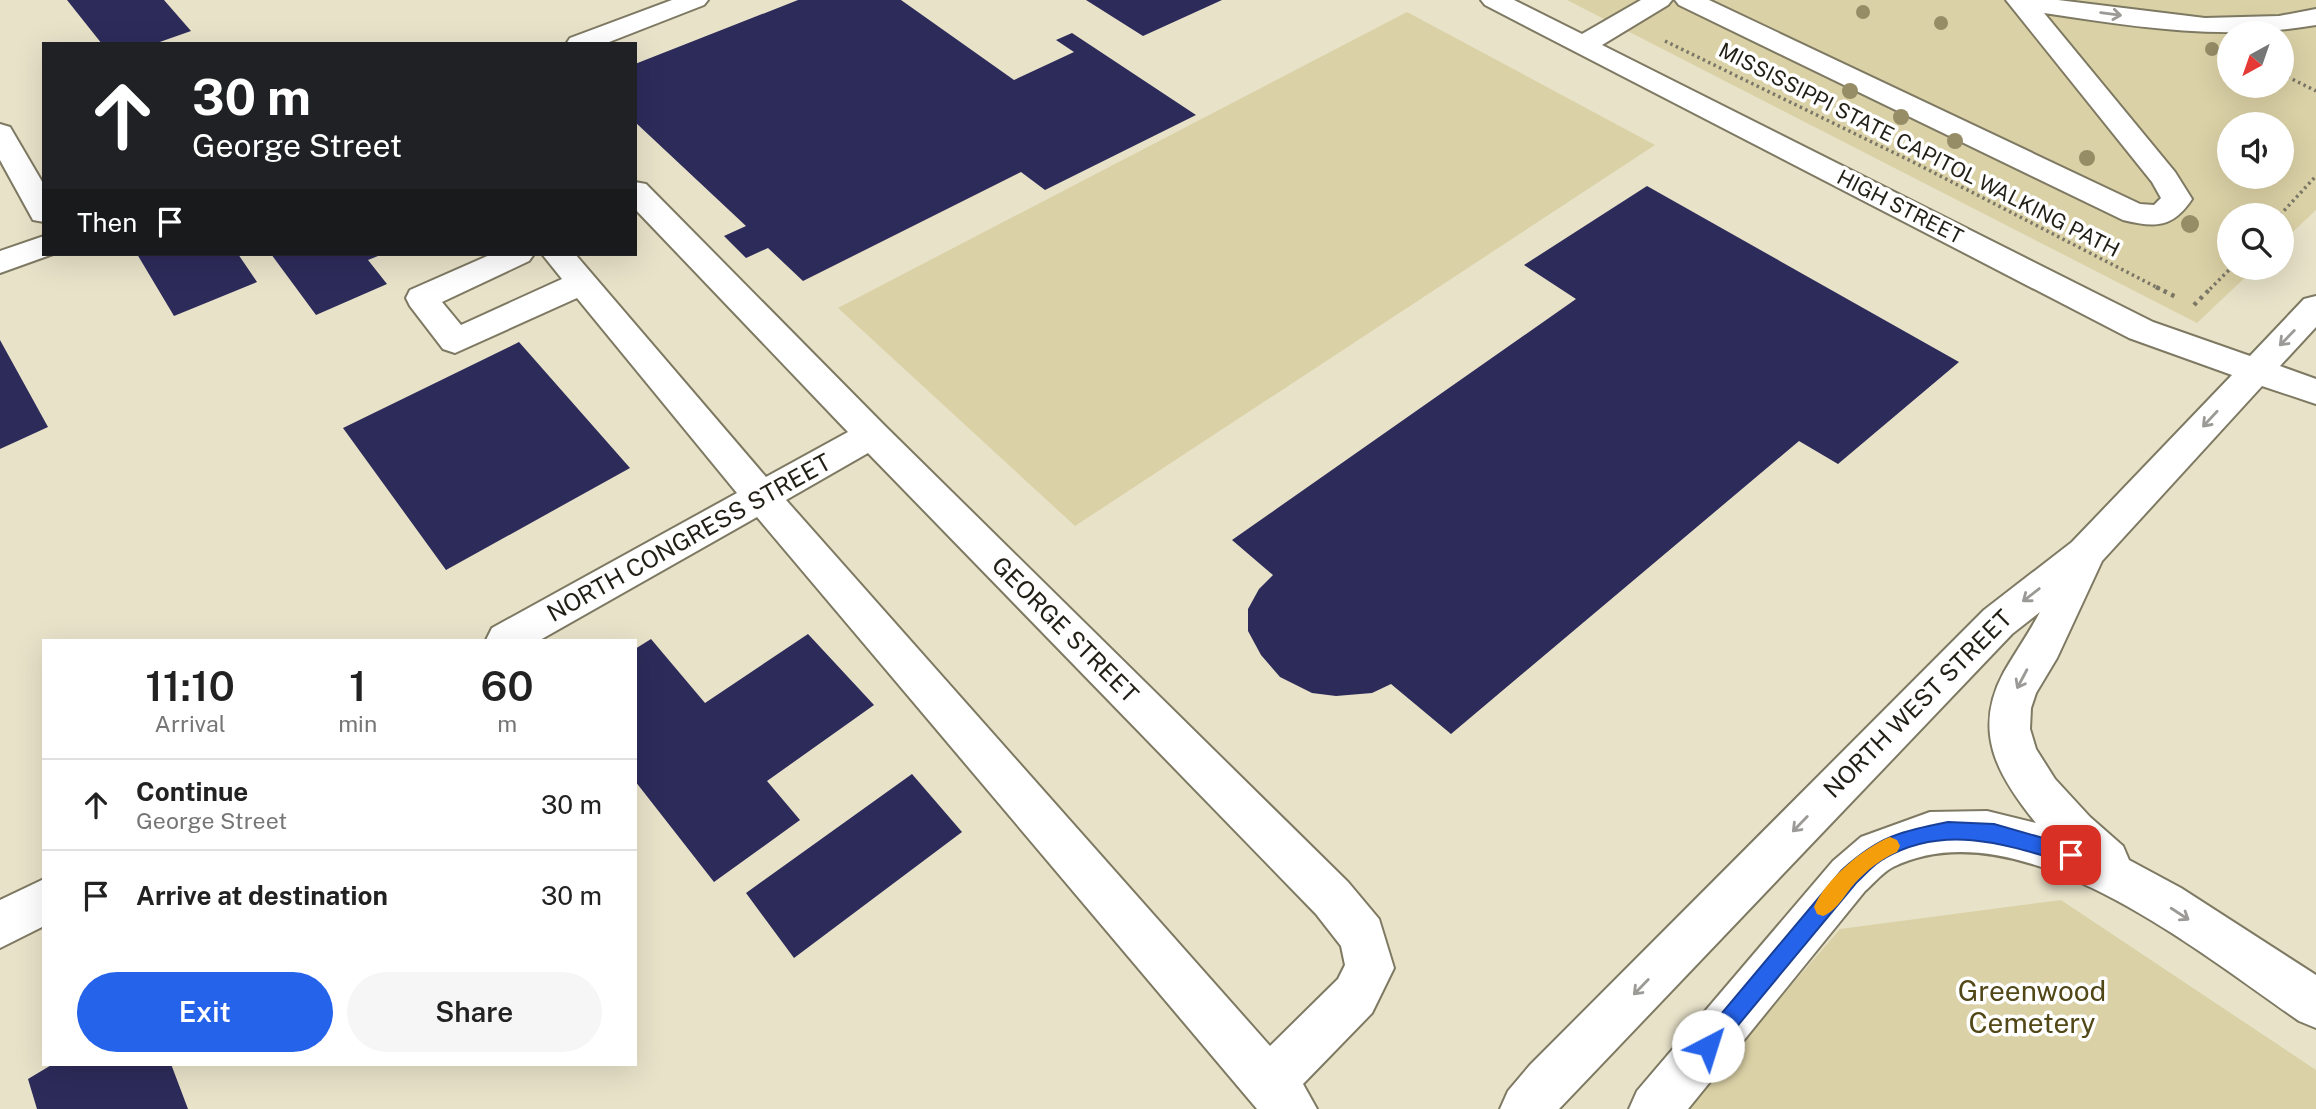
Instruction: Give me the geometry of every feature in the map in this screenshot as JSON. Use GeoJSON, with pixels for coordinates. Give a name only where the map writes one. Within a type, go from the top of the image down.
{"type":"FeatureCollection","features":[{"type":"Feature","properties":{"kind":"street"},"geometry":{"type":"LineString","coordinates":[[584,42],[695,0]]}},
{"type":"Feature","properties":{"kind":"street","name":"HIGH STREET"},"geometry":{"type":"LineString","coordinates":[[1494,0],[2141,330],[2316,392]]}},
{"type":"Feature","properties":{"kind":"street"},"geometry":{"type":"LineString","coordinates":[[1583,46],[1659,0]]}},
{"type":"Feature","properties":{"kind":"street"},"geometry":{"type":"LineString","coordinates":[[1688,0],[2134,213],[2162,215],[2176,198],[2164,178],[2019,1]]}},
{"type":"Feature","properties":{"kind":"street"},"geometry":{"type":"LineString","coordinates":[[2019,1],[2183,24],[2294,23],[2316,18]]}},
{"type":"Feature","properties":{"kind":"street"},"geometry":{"type":"LineString","coordinates":[[0,133],[42,209]]}},
{"type":"Feature","properties":{"kind":"street","name":"GEORGE STREET"},"geometry":{"type":"LineString","coordinates":[[570,268],[761,497],[1280,1096],[1355,996],[1370,968],[1362,934],[1332,898],[872,435],[637,193]]}},
{"type":"Feature","properties":{"kind":"street"},"geometry":{"type":"LineString","coordinates":[[0,263],[42,247]]}},
{"type":"Feature","properties":{"kind":"street"},"geometry":{"type":"LineString","coordinates":[[514,256],[422,298],[455,341],[570,268]]}},
{"type":"Feature","properties":{"kind":"street","name":"NORTH WEST STREET"},"geometry":{"type":"LineString","coordinates":[[1526,1109],[1998,622],[2086,553],[2316,307]]}},
{"type":"Feature","properties":{"kind":"street","name":"NORTH CONGRESS STREET"},"geometry":{"type":"LineString","coordinates":[[508,639],[872,435]]}},
{"type":"Feature","properties":{"kind":"street"},"geometry":{"type":"LineString","coordinates":[[2086,553],[2041,648],[2020,681],[2010,709],[2012,742],[2025,775],[2051,806],[2088,846],[2144,891]]}},
{"type":"Feature","properties":{"kind":"street"},"geometry":{"type":"LineString","coordinates":[[1655,1109],[1849,876],[1876,852],[1905,839],[1948,830],[1994,833],[2049,847],[2093,863],[2144,891],[2316,1004]]}},
{"type":"Feature","properties":{"kind":"street"},"geometry":{"type":"LineString","coordinates":[[0,925],[42,902]]}},
{"type":"Feature","properties":{"kind":"path","name":"MISSISSIPPI STATE CAPITOL WALKING PATH"},"geometry":{"type":"LineString","coordinates":[[1623,20],[1917,164],[2194,306],[2219,280]]}},
{"type":"Feature","properties":{"kind":"path"},"geometry":{"type":"LineString","coordinates":[[2294,81],[2316,91]]}},
{"type":"Feature","properties":{"kind":"path"},"geometry":{"type":"LineString","coordinates":[[2291,203],[2316,176]]}},
{"type":"Feature","properties":{"kind":"green space"},"geometry":{"type":"Polygon","coordinates":[[[1567,0],[2316,0],[2316,210],[2294,231],[2294,203],[2217,203],[2217,280],[2242,280],[2197,323],[1567,0]]]}},
{"type":"Feature","properties":{"kind":"green space"},"geometry":{"type":"Polygon","coordinates":[[[1407,12],[1655,145],[1075,526],[838,308],[1407,12]]]}},
{"type":"Feature","properties":{"kind":"green space","name":"Greenwood Cemetery"},"geometry":{"type":"Polygon","coordinates":[[[2061,900],[2316,1070],[2316,1109],[1684,1109],[1840,929],[2061,900]]]}},
{"type":"Feature","properties":{"kind":"building"},"geometry":{"type":"Polygon","coordinates":[[[67,0],[164,0],[191,31],[160,42],[100,42],[67,0]]]}},
{"type":"Feature","properties":{"kind":"building"},"geometry":{"type":"Polygon","coordinates":[[[798,0],[901,0],[1014,80],[1074,52],[1056,40],[1072,33],[1196,115],[1045,190],[1021,172],[803,281],[768,248],[746,258],[724,236],[746,226],[637,124],[637,63],[798,0]]]}},
{"type":"Feature","properties":{"kind":"building"},"geometry":{"type":"Polygon","coordinates":[[[1086,0],[1222,0],[1143,36],[1086,0]]]}},
{"type":"Feature","properties":{"kind":"building"},"geometry":{"type":"Polygon","coordinates":[[[1647,186],[1959,362],[1838,464],[1799,441],[1451,734],[1391,684],[1372,693],[1336,696],[1312,693],[1280,677],[1261,655],[1248,631],[1248,609],[1259,589],[1273,575],[1232,540],[1576,299],[1524,265],[1647,186]]]}},
{"type":"Feature","properties":{"kind":"building"},"geometry":{"type":"Polygon","coordinates":[[[138,256],[239,256],[257,282],[174,316],[138,256]]]}},
{"type":"Feature","properties":{"kind":"building"},"geometry":{"type":"Polygon","coordinates":[[[272,256],[378,256],[368,260],[387,284],[316,315],[272,256]]]}},
{"type":"Feature","properties":{"kind":"building"},"geometry":{"type":"Polygon","coordinates":[[[0,340],[48,427],[0,449],[0,340]]]}},
{"type":"Feature","properties":{"kind":"building"},"geometry":{"type":"Polygon","coordinates":[[[519,342],[630,468],[446,570],[343,428],[519,342]]]}},
{"type":"Feature","properties":{"kind":"building"},"geometry":{"type":"Polygon","coordinates":[[[808,634],[874,705],[767,781],[800,820],[714,882],[637,784],[637,648],[651,639],[705,703],[808,634]]]}},
{"type":"Feature","properties":{"kind":"building"},"geometry":{"type":"Polygon","coordinates":[[[912,774],[962,832],[794,958],[746,893],[912,774]]]}},
{"type":"Feature","properties":{"kind":"building"},"geometry":{"type":"Polygon","coordinates":[[[50,1066],[172,1066],[188,1109],[37,1109],[28,1079],[50,1066]]]}},
{"type":"Feature","properties":{"kind":"slow traffic"},"geometry":{"type":"LineString","coordinates":[[1823,907],[1849,876],[1876,852],[1890,846]]}},
{"type":"Feature","properties":{"kind":"route"},"geometry":{"type":"LineString","coordinates":[[1708,1046],[1849,876],[1876,852],[1905,839],[1948,830],[1994,833],[2071,855]]}}]}
